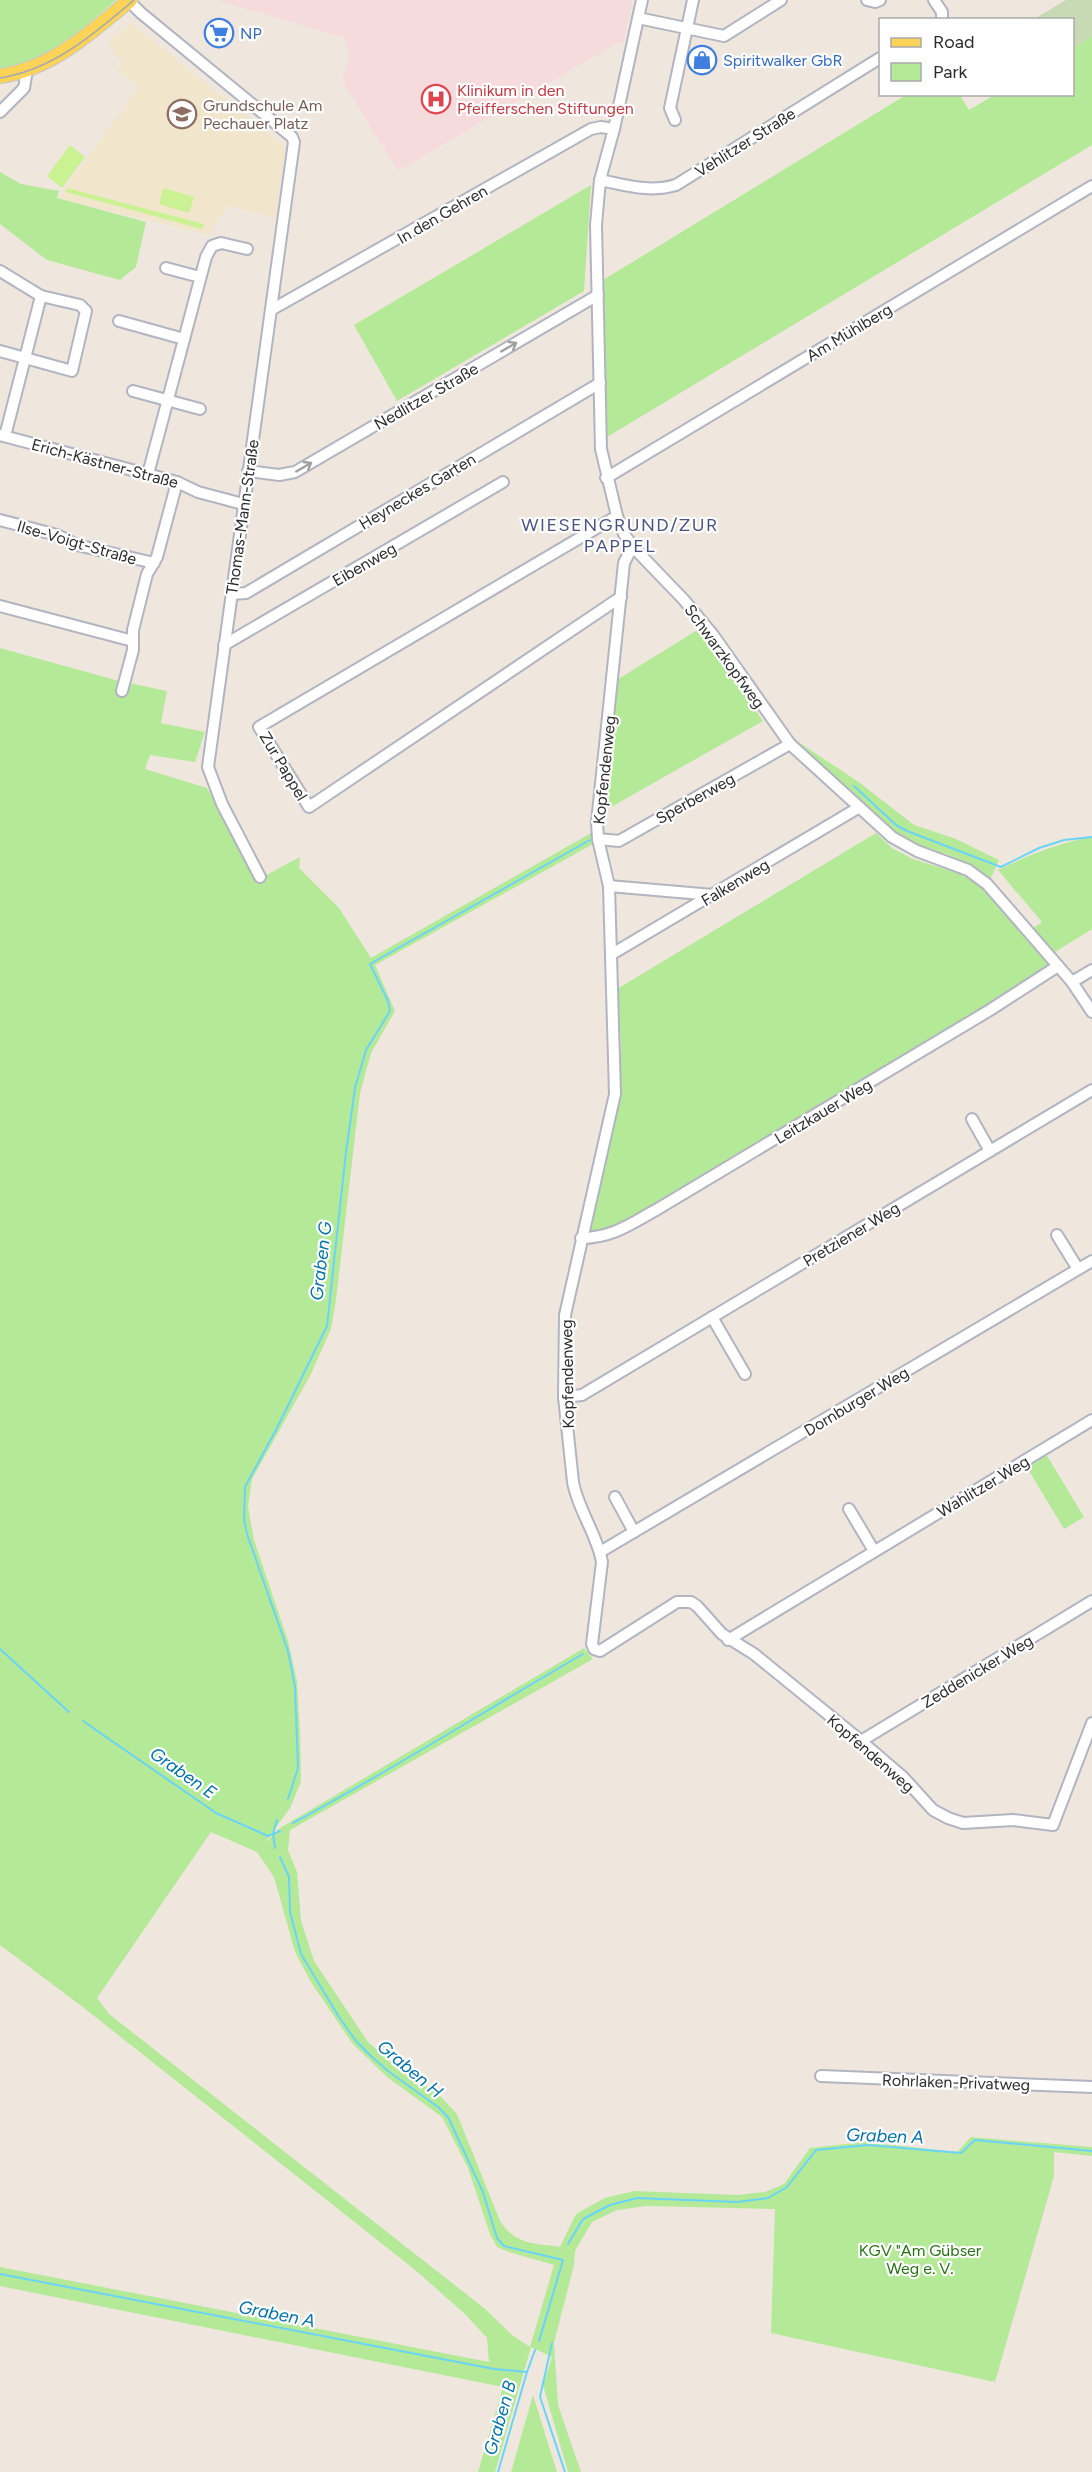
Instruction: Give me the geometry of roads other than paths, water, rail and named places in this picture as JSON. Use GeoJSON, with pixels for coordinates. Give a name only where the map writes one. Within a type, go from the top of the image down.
{"type":"FeatureCollection","features":[{"type":"Feature","properties":{"kind":"main road"},"geometry":{"type":"LineString","coordinates":[[0,76],[27,70],[64,52],[130,0]]}},
{"type":"Feature","properties":{"kind":"street","name":"Thomas-Mann-Straße"},"geometry":{"type":"LineString","coordinates":[[130,0],[141,14],[292,137],[294,146],[208,767],[222,804],[260,877]]}},
{"type":"Feature","properties":{"kind":"street","name":"Schwarzkopfweg"},"geometry":{"type":"LineString","coordinates":[[642,0],[614,129],[600,180],[596,225],[601,449],[606,478],[617,516],[634,548],[684,600],[713,635],[790,744],[858,808],[904,845],[957,865],[978,876],[1000,898],[1072,982],[1092,1012]]}},
{"type":"Feature","properties":{"kind":"street"},"geometry":{"type":"LineString","coordinates":[[675,120],[670,108],[693,0]]}},
{"type":"Feature","properties":{"kind":"street"},"geometry":{"type":"LineString","coordinates":[[639,18],[724,36],[781,0]]}},
{"type":"Feature","properties":{"kind":"street"},"geometry":{"type":"LineString","coordinates":[[867,0],[875,2],[880,0]]}},
{"type":"Feature","properties":{"kind":"street"},"geometry":{"type":"LineString","coordinates":[[934,0],[942,12],[942,18]]}},
{"type":"Feature","properties":{"kind":"street","name":"Vehlitzer Straße"},"geometry":{"type":"LineString","coordinates":[[600,180],[643,189],[659,190],[676,185],[879,59]]}},
{"type":"Feature","properties":{"kind":"street"},"geometry":{"type":"LineString","coordinates":[[0,112],[24,88],[27,70]]}},
{"type":"Feature","properties":{"kind":"street","name":"In den Gehren"},"geometry":{"type":"LineString","coordinates":[[271,310],[591,129],[601,127],[614,129]]}},
{"type":"Feature","properties":{"kind":"street","name":"Am Mühlberg"},"geometry":{"type":"LineString","coordinates":[[606,478],[1092,186]]}},
{"type":"Feature","properties":{"kind":"street"},"geometry":{"type":"LineString","coordinates":[[148,474],[200,277],[212,246],[221,243],[247,249]]}},
{"type":"Feature","properties":{"kind":"street"},"geometry":{"type":"LineString","coordinates":[[166,268],[200,277]]}},
{"type":"Feature","properties":{"kind":"street"},"geometry":{"type":"LineString","coordinates":[[0,271],[41,296],[80,305],[85,309],[72,371],[0,351]]}},
{"type":"Feature","properties":{"kind":"street","name":"Nedlitzer Straße"},"geometry":{"type":"LineString","coordinates":[[248,471],[279,475],[295,472],[598,295]]}},
{"type":"Feature","properties":{"kind":"street"},"geometry":{"type":"LineString","coordinates":[[2,435],[41,296]]}},
{"type":"Feature","properties":{"kind":"street"},"geometry":{"type":"LineString","coordinates":[[119,321],[184,339]]}},
{"type":"Feature","properties":{"kind":"street","name":"Heyneckes Garten"},"geometry":{"type":"LineString","coordinates":[[232,594],[246,592],[600,383]]}},
{"type":"Feature","properties":{"kind":"street"},"geometry":{"type":"LineString","coordinates":[[133,392],[200,409]]}},
{"type":"Feature","properties":{"kind":"street","name":"Erich-Kästner-Straße"},"geometry":{"type":"LineString","coordinates":[[2,435],[177,482],[198,492],[243,504]]}},
{"type":"Feature","properties":{"kind":"street"},"geometry":{"type":"LineString","coordinates":[[122,691],[133,650],[133,630],[147,574],[154,563],[177,482]]}},
{"type":"Feature","properties":{"kind":"street","name":"Eibenweg"},"geometry":{"type":"LineString","coordinates":[[224,645],[503,482]]}},
{"type":"Feature","properties":{"kind":"street","name":"Zur Pappel"},"geometry":{"type":"LineString","coordinates":[[617,516],[259,727],[309,807],[621,597]]}},
{"type":"Feature","properties":{"kind":"street","name":"Ilse-Voigt-Straße"},"geometry":{"type":"LineString","coordinates":[[0,520],[57,535],[77,545],[154,563]]}},
{"type":"Feature","properties":{"kind":"street","name":"Kopfendenweg"},"geometry":{"type":"LineString","coordinates":[[634,548],[624,563],[597,822],[598,839],[609,885],[615,1094],[565,1315],[564,1397],[575,1496],[600,1552],[602,1562],[592,1644],[594,1649],[600,1651],[677,1602],[684,1600],[697,1606],[728,1640],[754,1654],[861,1741],[903,1777],[933,1810],[948,1818],[963,1822],[1013,1820],[1053,1825],[1092,1723]]}},
{"type":"Feature","properties":{"kind":"street"},"geometry":{"type":"LineString","coordinates":[[0,606],[133,641]]}},
{"type":"Feature","properties":{"kind":"street","name":"Sperberweg"},"geometry":{"type":"LineString","coordinates":[[598,839],[619,841],[790,744]]}},
{"type":"Feature","properties":{"kind":"street","name":"Falkenweg"},"geometry":{"type":"LineString","coordinates":[[612,954],[858,808]]}},
{"type":"Feature","properties":{"kind":"street"},"geometry":{"type":"LineString","coordinates":[[609,885],[713,895]]}},
{"type":"Feature","properties":{"kind":"street","name":"Leitzkauer Weg"},"geometry":{"type":"LineString","coordinates":[[581,1238],[599,1238],[609,1235],[656,1210],[980,1017],[1058,966]]}},
{"type":"Feature","properties":{"kind":"street"},"geometry":{"type":"LineString","coordinates":[[1072,982],[1092,970]]}},
{"type":"Feature","properties":{"kind":"street","name":"Pretziener Weg"},"geometry":{"type":"LineString","coordinates":[[564,1397],[582,1395],[1092,1090]]}},
{"type":"Feature","properties":{"kind":"street"},"geometry":{"type":"LineString","coordinates":[[972,1119],[990,1151]]}},
{"type":"Feature","properties":{"kind":"street"},"geometry":{"type":"LineString","coordinates":[[1057,1235],[1078,1269]]}},
{"type":"Feature","properties":{"kind":"street","name":"Dornburger Weg"},"geometry":{"type":"LineString","coordinates":[[600,1552],[1092,1261]]}},
{"type":"Feature","properties":{"kind":"street"},"geometry":{"type":"LineString","coordinates":[[712,1317],[745,1374]]}},
{"type":"Feature","properties":{"kind":"street","name":"Wahlitzer Weg"},"geometry":{"type":"LineString","coordinates":[[728,1640],[1092,1420]]}},
{"type":"Feature","properties":{"kind":"street"},"geometry":{"type":"LineString","coordinates":[[615,1497],[634,1532]]}},
{"type":"Feature","properties":{"kind":"street"},"geometry":{"type":"LineString","coordinates":[[849,1509],[874,1551]]}},
{"type":"Feature","properties":{"kind":"street","name":"Zeddenicker Weg"},"geometry":{"type":"LineString","coordinates":[[861,1741],[1092,1601]]}},
{"type":"Feature","properties":{"kind":"street","name":"Rohrlaken-Privatweg"},"geometry":{"type":"LineString","coordinates":[[821,2076],[1092,2087]]}},
{"type":"Feature","properties":{"kind":"waterway"},"geometry":{"type":"LineString","coordinates":[[854,786],[896,825],[1001,867],[1039,848],[1064,840],[1092,837]]}},
{"type":"Feature","properties":{"kind":"waterway","name":"Graben G"},"geometry":{"type":"LineString","coordinates":[[288,1799],[298,1768],[295,1687],[288,1651],[247,1534],[244,1519],[245,1487],[327,1326],[355,1088],[366,1050],[390,1011],[388,1001],[370,964],[590,840]]}},
{"type":"Feature","properties":{"kind":"waterway","name":"Graben E"},"geometry":{"type":"LineString","coordinates":[[0,1649],[69,1712]]}},
{"type":"Feature","properties":{"kind":"waterway","name":"Graben H"},"geometry":{"type":"LineString","coordinates":[[293,1823],[403,1761],[583,1654]]}},
{"type":"Feature","properties":{"kind":"waterway","name":"Graben E"},"geometry":{"type":"LineString","coordinates":[[83,1721],[216,1813],[268,1836],[273,1834],[277,1820]]}},
{"type":"Feature","properties":{"kind":"waterway","name":"Graben G"},"geometry":{"type":"LineString","coordinates":[[275,1848],[273,1834],[280,1831]]}},
{"type":"Feature","properties":{"kind":"waterway","name":"Graben H"},"geometry":{"type":"LineString","coordinates":[[280,1857],[289,1877],[290,1912],[301,1954],[339,2017],[356,2041],[371,2056],[448,2117],[483,2192],[497,2238],[504,2246],[563,2260],[539,2341]]}},
{"type":"Feature","properties":{"kind":"waterway","name":"Graben A"},"geometry":{"type":"LineString","coordinates":[[568,2244],[583,2219],[610,2205],[637,2198],[737,2202],[768,2198],[787,2187],[816,2150],[868,2145],[961,2153],[975,2140],[1092,2151]]}},
{"type":"Feature","properties":{"kind":"waterway","name":"Graben A"},"geometry":{"type":"LineString","coordinates":[[0,2274],[494,2369],[527,2372],[535,2350]]}},
{"type":"Feature","properties":{"kind":"waterway"},"geometry":{"type":"LineString","coordinates":[[552,2343],[540,2397],[565,2472]]}},
{"type":"Feature","properties":{"kind":"waterway","name":"Graben B"},"geometry":{"type":"LineString","coordinates":[[498,2472],[527,2372]]}},
{"type":"Feature","properties":{"kind":"tram line"},"geometry":{"type":"LineString","coordinates":[[0,78],[19,74],[55,59],[88,38],[134,0]]}},
{"type":"Feature","properties":{"kind":"place","name":"NP"},"geometry":{"type":"Point","coordinates":[219,33]}},
{"type":"Feature","properties":{"kind":"place","name":"Spiritwalker GbR"},"geometry":{"type":"Point","coordinates":[702,60]}},
{"type":"Feature","properties":{"kind":"place","name":"Klinikum in den Pfeifferschen Stiftungen"},"geometry":{"type":"Point","coordinates":[436,99]}},
{"type":"Feature","properties":{"kind":"place","name":"Grundschule Am Pechauer Platz"},"geometry":{"type":"Point","coordinates":[182,114]}},
{"type":"Feature","properties":{"kind":"district","name":"WIESENGRUND/ZUR PAPPEL"},"geometry":{"type":"Point","coordinates":[620,535]}},
{"type":"Feature","properties":{"kind":"park label","name":"KGV \"Am Gübser Weg e. V."},"geometry":{"type":"Point","coordinates":[920,2259]}}]}
